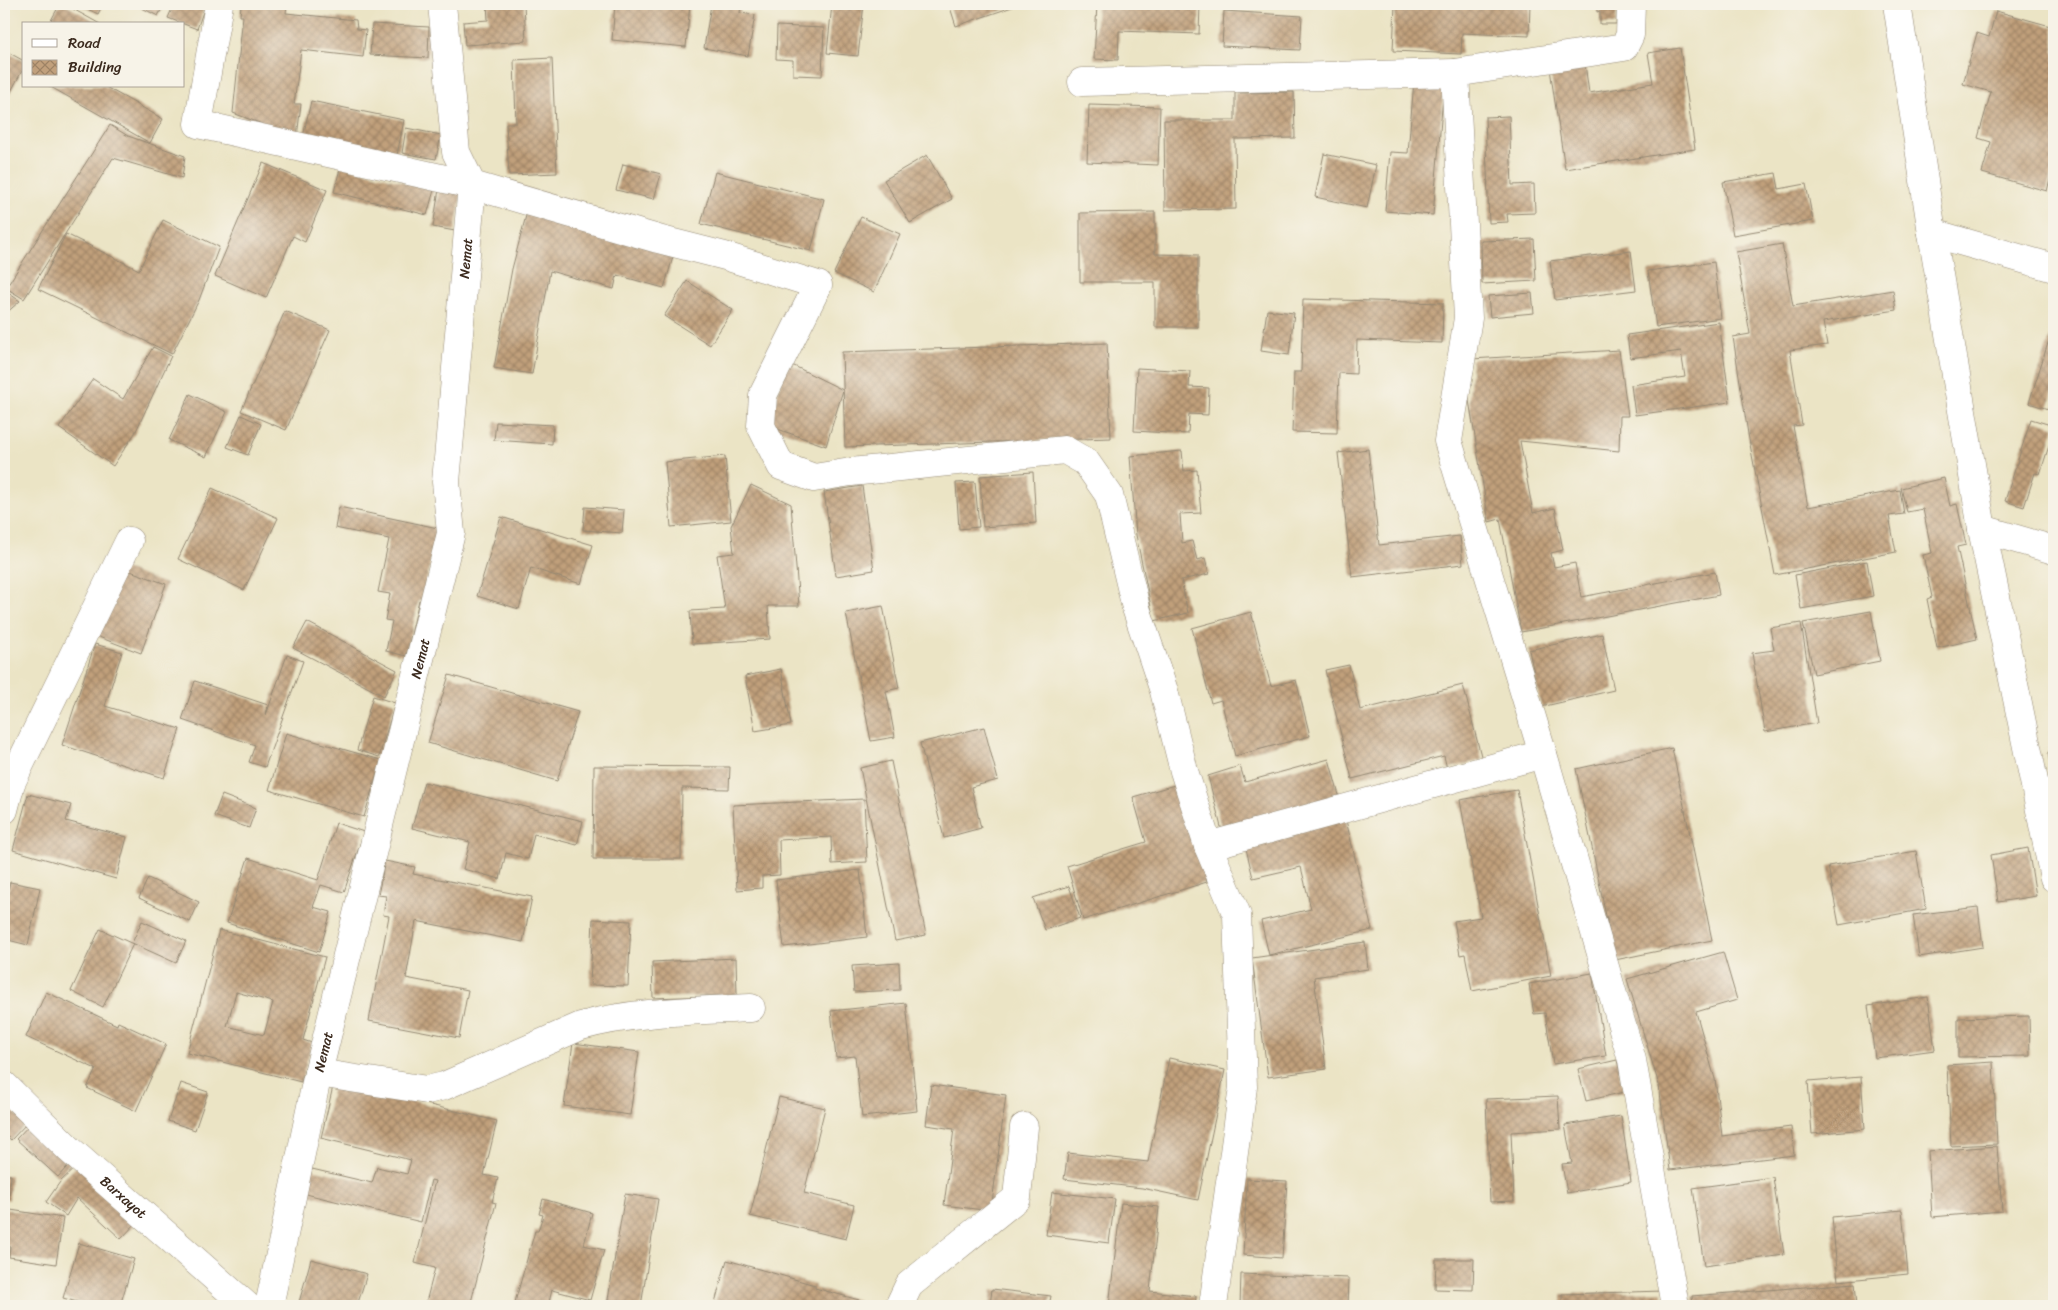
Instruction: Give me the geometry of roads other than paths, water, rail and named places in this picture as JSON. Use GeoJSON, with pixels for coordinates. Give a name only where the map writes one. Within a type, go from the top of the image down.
{"type":"FeatureCollection","features":[{"type":"Feature","properties":{"kind":"street"},"geometry":{"type":"LineString","coordinates":[[219,4],[198,124],[472,185],[658,239],[726,256],[818,285],[763,395],[761,426],[781,466],[814,478],[851,472],[1065,450],[1086,462],[1109,495],[1136,608],[1164,691],[1184,771],[1208,846],[1237,915],[1243,1086],[1213,1306]]}},
{"type":"Feature","properties":{"kind":"street"},"geometry":{"type":"LineString","coordinates":[[442,4],[456,152],[472,185]]}},
{"type":"Feature","properties":{"kind":"street"},"geometry":{"type":"LineString","coordinates":[[1082,82],[1455,73],[1624,47],[1630,35],[1631,4]]}},
{"type":"Feature","properties":{"kind":"street"},"geometry":{"type":"LineString","coordinates":[[1897,4],[1932,232],[1982,529],[2054,878]]}},
{"type":"Feature","properties":{"kind":"street"},"geometry":{"type":"LineString","coordinates":[[1455,73],[1468,318],[1448,441],[1543,754],[1632,1060],[1675,1306]]}},
{"type":"Feature","properties":{"kind":"street","name":"Nemat"},"geometry":{"type":"LineString","coordinates":[[269,1306],[318,1072],[451,534],[446,482],[472,185]]}},
{"type":"Feature","properties":{"kind":"street"},"geometry":{"type":"LineString","coordinates":[[1932,232],[2054,268]]}},
{"type":"Feature","properties":{"kind":"street"},"geometry":{"type":"LineString","coordinates":[[1982,529],[2054,550]]}},
{"type":"Feature","properties":{"kind":"street"},"geometry":{"type":"LineString","coordinates":[[4,810],[11,783],[129,541]]}},
{"type":"Feature","properties":{"kind":"street"},"geometry":{"type":"LineString","coordinates":[[1208,846],[1543,754]]}},
{"type":"Feature","properties":{"kind":"street"},"geometry":{"type":"LineString","coordinates":[[318,1072],[427,1090],[444,1086],[581,1026],[604,1020],[632,1016],[752,1008]]}},
{"type":"Feature","properties":{"kind":"street","name":"Barxayot"},"geometry":{"type":"LineString","coordinates":[[4,1085],[69,1149],[247,1306]]}},
{"type":"Feature","properties":{"kind":"street"},"geometry":{"type":"LineString","coordinates":[[900,1306],[909,1285],[1017,1198],[1024,1127]]}}]}
